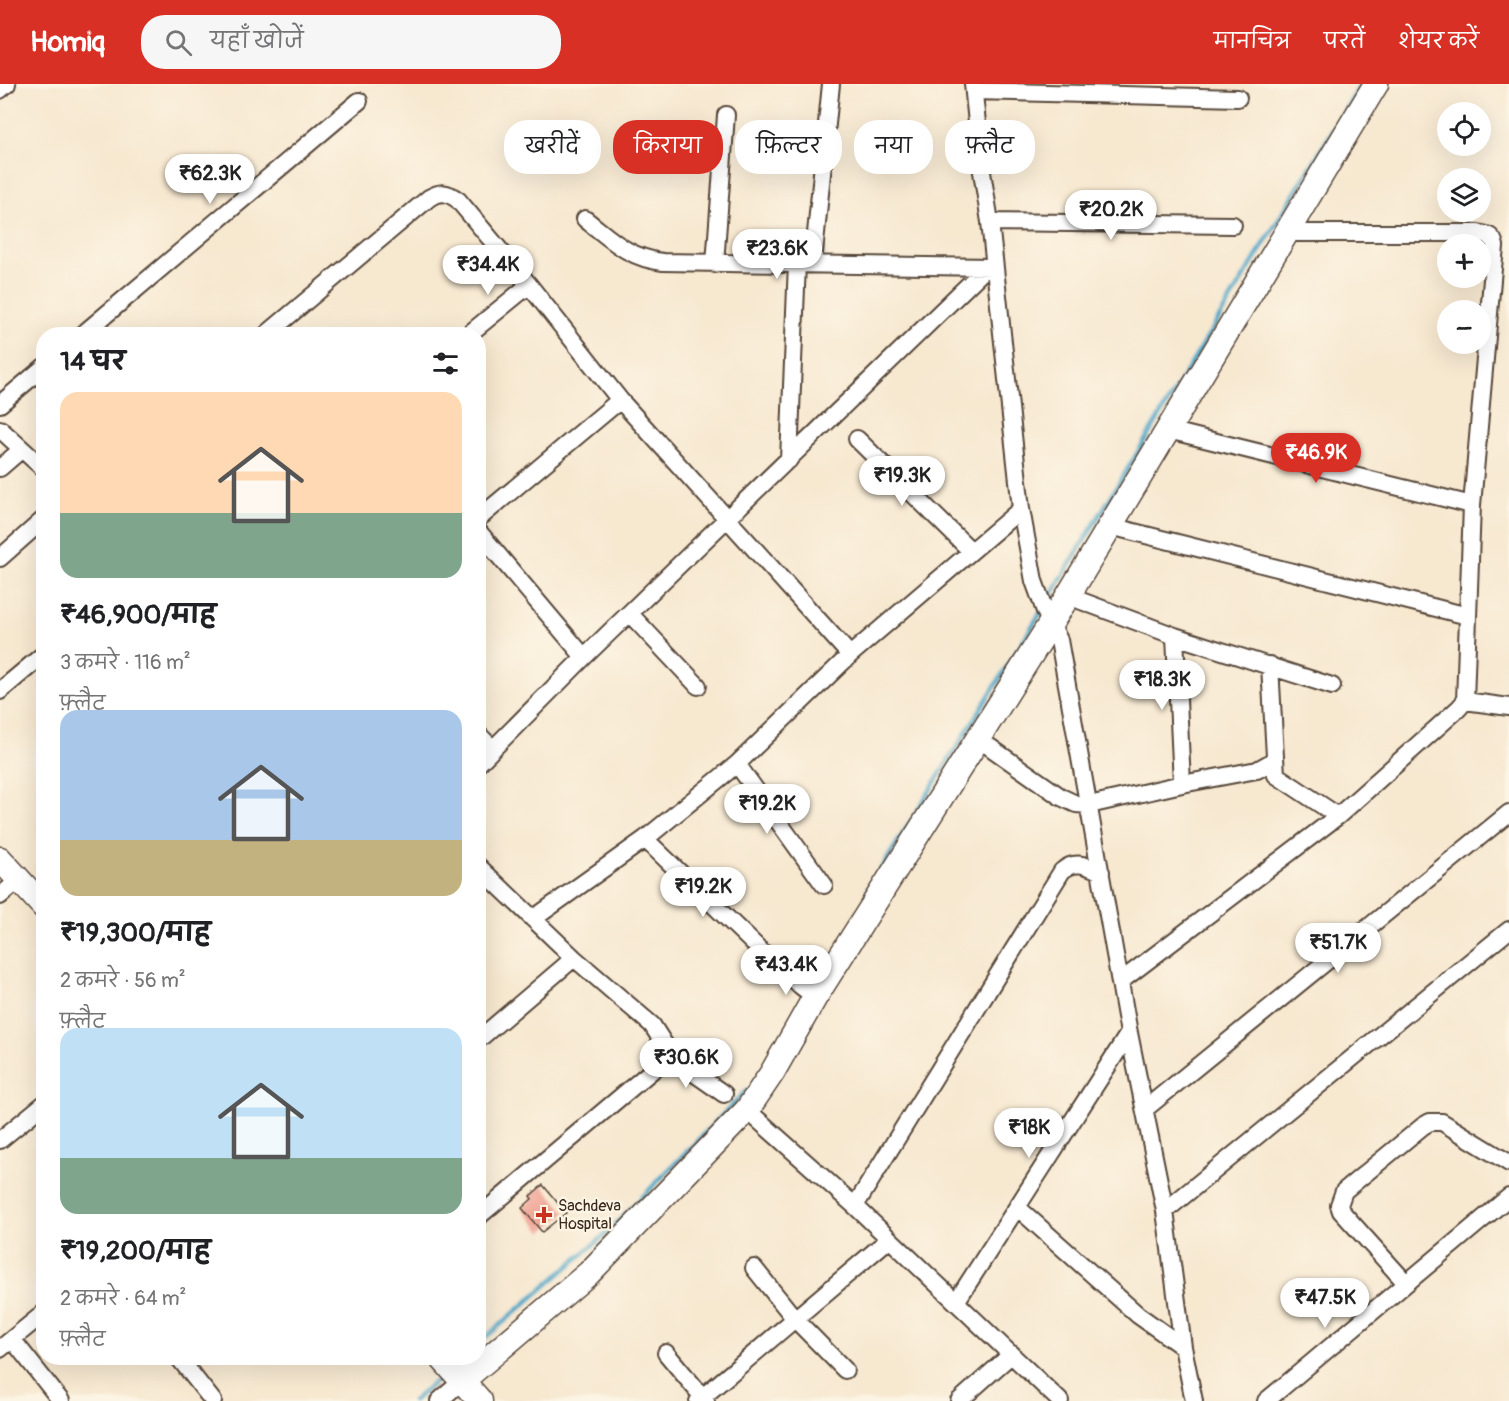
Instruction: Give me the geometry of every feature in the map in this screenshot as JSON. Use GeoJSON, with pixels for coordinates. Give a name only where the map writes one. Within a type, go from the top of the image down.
{"type":"FeatureCollection","features":[{"type":"Feature","properties":{"kind":"street"},"geometry":{"type":"LineString","coordinates":[[0,90],[7,84]]}},
{"type":"Feature","properties":{"kind":"street"},"geometry":{"type":"LineString","coordinates":[[789,460],[805,263],[831,84]]}},
{"type":"Feature","properties":{"kind":"street"},"geometry":{"type":"LineString","coordinates":[[486,1343],[589,1273],[747,1110],[772,1072],[812,995],[977,738],[1048,616],[1068,596],[1376,84]]}},
{"type":"Feature","properties":{"kind":"street"},"geometry":{"type":"LineString","coordinates":[[1194,1401],[1183,1347],[1165,1210],[1129,1033],[1059,640],[1034,581],[1021,509],[990,267],[990,222],[982,172],[974,88],[1238,98]]}},
{"type":"Feature","properties":{"kind":"street"},"geometry":{"type":"LineString","coordinates":[[91,327],[360,101]]}},
{"type":"Feature","properties":{"kind":"street"},"geometry":{"type":"LineString","coordinates":[[715,264],[726,115]]}},
{"type":"Feature","properties":{"kind":"street"},"geometry":{"type":"LineString","coordinates":[[275,327],[437,193],[447,193],[458,200],[620,400],[850,654]]}},
{"type":"Feature","properties":{"kind":"street"},"geometry":{"type":"LineString","coordinates":[[585,219],[631,255],[645,260],[715,264],[805,263],[990,267]]}},
{"type":"Feature","properties":{"kind":"street"},"geometry":{"type":"LineString","coordinates":[[990,222],[1233,225]]}},
{"type":"Feature","properties":{"kind":"street"},"geometry":{"type":"LineString","coordinates":[[1121,981],[1338,816],[1465,701],[1472,505],[1494,239],[1490,235],[1478,233],[1287,233]]}},
{"type":"Feature","properties":{"kind":"street"},"geometry":{"type":"LineString","coordinates":[[486,755],[584,657],[990,267]]}},
{"type":"Feature","properties":{"kind":"street"},"geometry":{"type":"LineString","coordinates":[[478,327],[529,285]]}},
{"type":"Feature","properties":{"kind":"street"},"geometry":{"type":"LineString","coordinates":[[0,404],[36,375]]}},
{"type":"Feature","properties":{"kind":"street"},"geometry":{"type":"LineString","coordinates":[[486,512],[620,400]]}},
{"type":"Feature","properties":{"kind":"street"},"geometry":{"type":"LineString","coordinates":[[0,429],[36,461]]}},
{"type":"Feature","properties":{"kind":"street"},"geometry":{"type":"LineString","coordinates":[[1168,430],[1472,505]]}},
{"type":"Feature","properties":{"kind":"street"},"geometry":{"type":"LineString","coordinates":[[857,440],[970,551]]}},
{"type":"Feature","properties":{"kind":"street"},"geometry":{"type":"LineString","coordinates":[[0,468],[22,449]]}},
{"type":"Feature","properties":{"kind":"street"},"geometry":{"type":"LineString","coordinates":[[533,919],[645,839],[737,764],[850,654],[1021,509]]}},
{"type":"Feature","properties":{"kind":"street"},"geometry":{"type":"LineString","coordinates":[[0,558],[36,526]]}},
{"type":"Feature","properties":{"kind":"street"},"geometry":{"type":"LineString","coordinates":[[1110,526],[1468,616]]}},
{"type":"Feature","properties":{"kind":"street"},"geometry":{"type":"LineString","coordinates":[[486,541],[584,657]]}},
{"type":"Feature","properties":{"kind":"street"},"geometry":{"type":"LineString","coordinates":[[1068,596],[1175,636],[1332,686]]}},
{"type":"Feature","properties":{"kind":"street"},"geometry":{"type":"LineString","coordinates":[[630,614],[698,687]]}},
{"type":"Feature","properties":{"kind":"street"},"geometry":{"type":"LineString","coordinates":[[1175,636],[1182,784]]}},
{"type":"Feature","properties":{"kind":"street"},"geometry":{"type":"LineString","coordinates":[[0,691],[36,661]]}},
{"type":"Feature","properties":{"kind":"street"},"geometry":{"type":"LineString","coordinates":[[1270,665],[1276,775],[1338,816]]}},
{"type":"Feature","properties":{"kind":"street"},"geometry":{"type":"LineString","coordinates":[[1465,701],[1509,707]]}},
{"type":"Feature","properties":{"kind":"street"},"geometry":{"type":"LineString","coordinates":[[977,738],[1070,803],[1089,805],[1257,770],[1275,759]]}},
{"type":"Feature","properties":{"kind":"street"},"geometry":{"type":"LineString","coordinates":[[486,742],[492,748]]}},
{"type":"Feature","properties":{"kind":"street"},"geometry":{"type":"LineString","coordinates":[[737,764],[824,885]]}},
{"type":"Feature","properties":{"kind":"street"},"geometry":{"type":"LineString","coordinates":[[1145,1109],[1509,813]]}},
{"type":"Feature","properties":{"kind":"street"},"geometry":{"type":"LineString","coordinates":[[645,839],[784,973],[812,995]]}},
{"type":"Feature","properties":{"kind":"street"},"geometry":{"type":"LineString","coordinates":[[0,859],[36,898]]}},
{"type":"Feature","properties":{"kind":"street"},"geometry":{"type":"LineString","coordinates":[[855,1206],[1062,871],[1078,864],[1101,872]]}},
{"type":"Feature","properties":{"kind":"street"},"geometry":{"type":"LineString","coordinates":[[486,874],[574,958],[652,1025],[665,1044],[668,1055],[724,1094]]}},
{"type":"Feature","properties":{"kind":"street"},"geometry":{"type":"LineString","coordinates":[[0,896],[19,880]]}},
{"type":"Feature","properties":{"kind":"street"},"geometry":{"type":"LineString","coordinates":[[1165,1210],[1509,930]]}},
{"type":"Feature","properties":{"kind":"street"},"geometry":{"type":"LineString","coordinates":[[486,1033],[574,958]]}},
{"type":"Feature","properties":{"kind":"street"},"geometry":{"type":"LineString","coordinates":[[956,1302],[1129,1033]]}},
{"type":"Feature","properties":{"kind":"street"},"geometry":{"type":"LineString","coordinates":[[486,1210],[668,1055]]}},
{"type":"Feature","properties":{"kind":"street"},"geometry":{"type":"LineString","coordinates":[[747,1110],[855,1206],[888,1240],[1060,1401]]}},
{"type":"Feature","properties":{"kind":"street"},"geometry":{"type":"LineString","coordinates":[[0,1140],[36,1111]]}},
{"type":"Feature","properties":{"kind":"street"},"geometry":{"type":"LineString","coordinates":[[1406,1283],[1341,1210],[1339,1205],[1344,1191],[1423,1126],[1437,1121],[1509,1163]]}},
{"type":"Feature","properties":{"kind":"street"},"geometry":{"type":"LineString","coordinates":[[1266,1401],[1509,1197]]}},
{"type":"Feature","properties":{"kind":"street"},"geometry":{"type":"LineString","coordinates":[[1018,1208],[1129,1308],[1183,1347]]}},
{"type":"Feature","properties":{"kind":"street"},"geometry":{"type":"LineString","coordinates":[[666,1353],[702,1400],[888,1240]]}},
{"type":"Feature","properties":{"kind":"street"},"geometry":{"type":"LineString","coordinates":[[754,1268],[795,1319],[845,1371]]}},
{"type":"Feature","properties":{"kind":"street"},"geometry":{"type":"LineString","coordinates":[[36,1319],[6,1344],[61,1401]]}},
{"type":"Feature","properties":{"kind":"street"},"geometry":{"type":"LineString","coordinates":[[959,1401],[1012,1354]]}},
{"type":"Feature","properties":{"kind":"street"},"geometry":{"type":"LineString","coordinates":[[185,1365],[213,1401]]}},
{"type":"Feature","properties":{"kind":"street"},"geometry":{"type":"LineString","coordinates":[[439,1401],[451,1367]]}},
{"type":"Feature","properties":{"kind":"street"},"geometry":{"type":"LineString","coordinates":[[451,1367],[480,1401]]}},
{"type":"Feature","properties":{"kind":"building"},"geometry":{"type":"Polygon","coordinates":[[[543,1185],[566,1213],[542,1232],[522,1208],[532,1199],[530,1196],[543,1185]]]}},
{"type":"Feature","properties":{"kind":"waterway"},"geometry":{"type":"LineString","coordinates":[[1047,602],[1361,84]]}},
{"type":"Feature","properties":{"kind":"waterway"},"geometry":{"type":"LineString","coordinates":[[868,890],[1041,612]]}},
{"type":"Feature","properties":{"kind":"waterway"},"geometry":{"type":"LineString","coordinates":[[486,1337],[606,1234],[747,1090]]}},
{"type":"Feature","properties":{"kind":"waterway"},"geometry":{"type":"LineString","coordinates":[[413,1401],[445,1373]]}},
{"type":"Feature","properties":{"kind":"place","name":"Sachdeva Hospital"},"geometry":{"type":"Point","coordinates":[544,1215]}}]}
